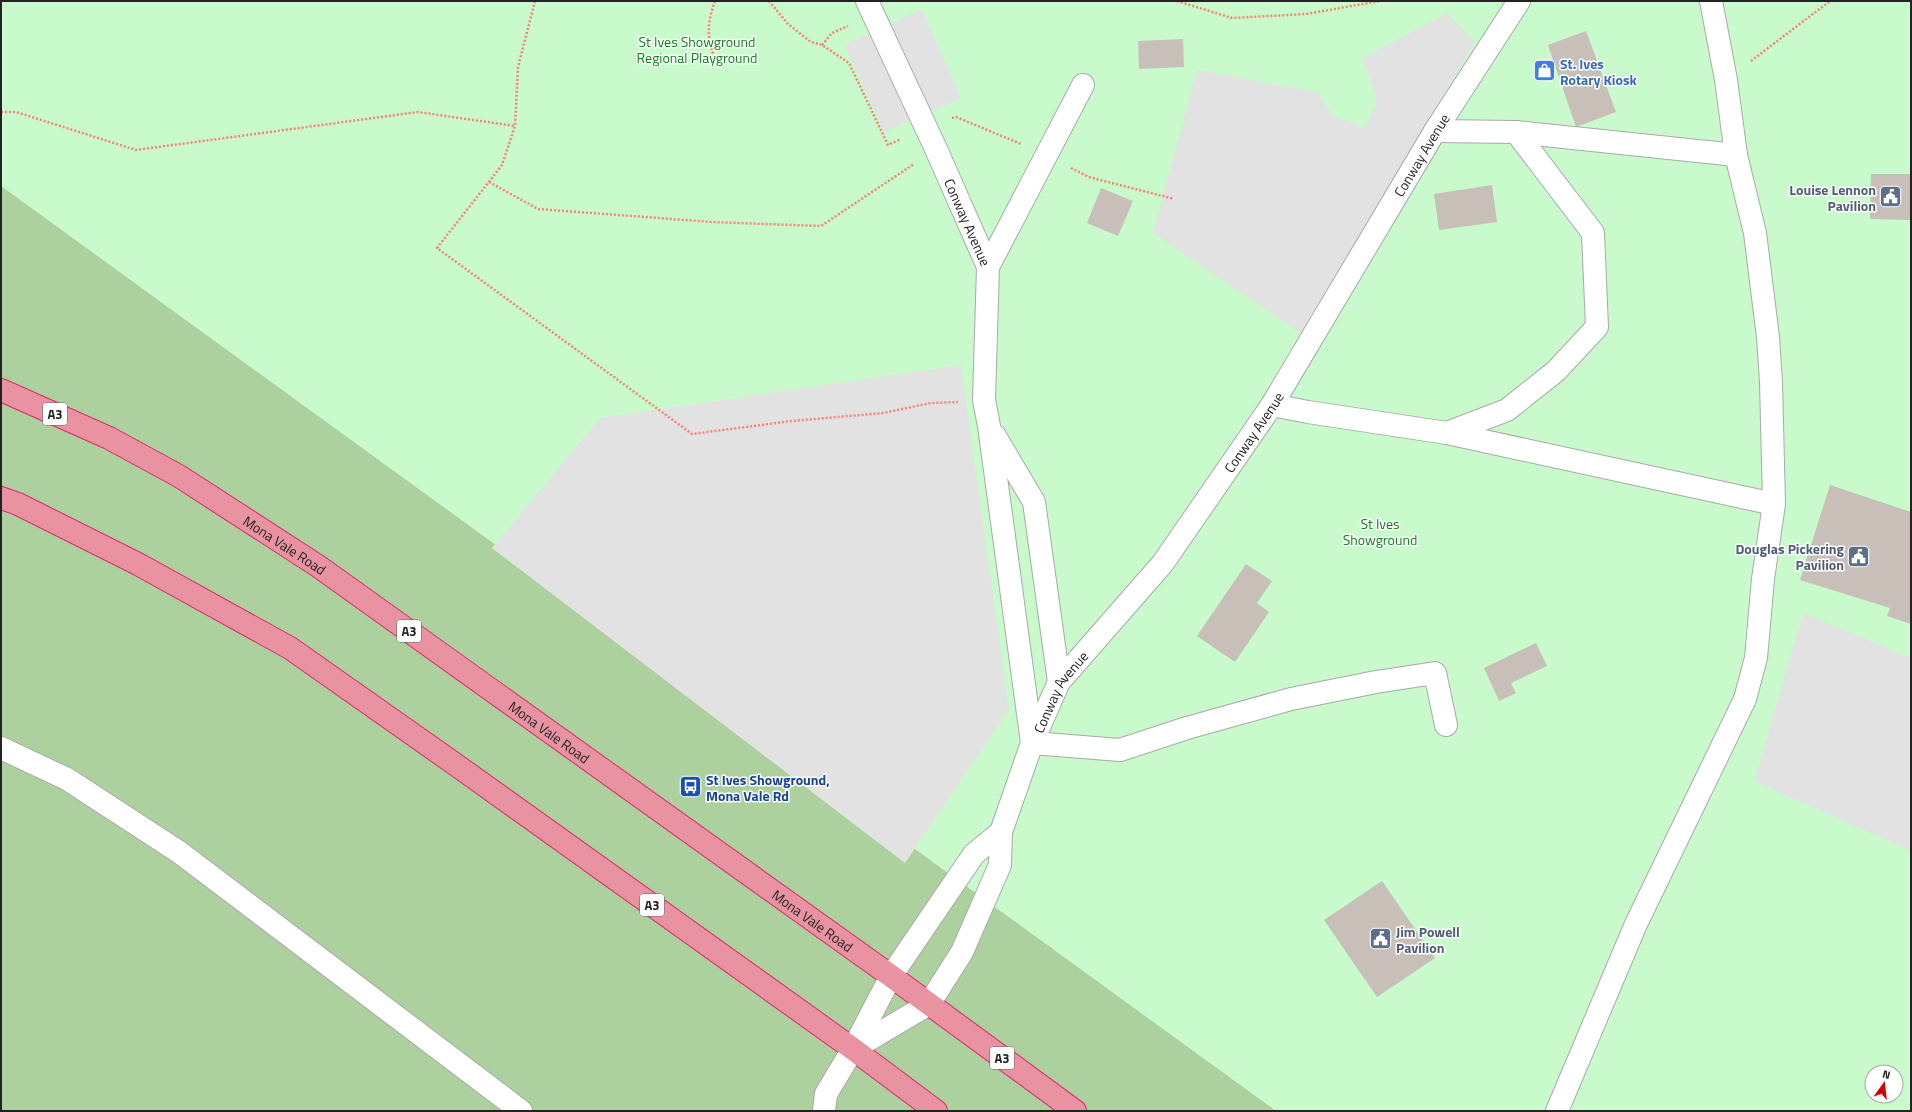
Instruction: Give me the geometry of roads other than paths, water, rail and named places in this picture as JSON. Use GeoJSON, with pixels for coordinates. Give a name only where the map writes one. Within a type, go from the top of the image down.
{"type":"FeatureCollection","features":[{"type":"Feature","properties":{"kind":"highway","name":"Mona Vale Road"},"geometry":{"type":"LineString","coordinates":[[1,390],[109,438],[179,476],[318,566],[891,976],[1075,1111]]}},
{"type":"Feature","properties":{"kind":"highway","name":"A3"},"geometry":{"type":"LineString","coordinates":[[1,498],[18,504],[138,564],[290,648],[853,1049],[936,1111]]}},
{"type":"Feature","properties":{"kind":"street","name":"Conway Avenue"},"geometry":{"type":"LineString","coordinates":[[867,1],[936,149],[988,267],[984,400],[989,426],[1032,743]]}},
{"type":"Feature","properties":{"kind":"street","name":"Conway Avenue"},"geometry":{"type":"LineString","coordinates":[[1032,743],[1059,682],[1163,563],[1272,405],[1435,131],[1519,1]]}},
{"type":"Feature","properties":{"kind":"street"},"geometry":{"type":"LineString","coordinates":[[1557,1111],[1636,924],[1745,699],[1756,658],[1763,579],[1774,504],[1771,382],[1768,337],[1755,233],[1736,155],[1726,80],[1710,1]]}},
{"type":"Feature","properties":{"kind":"street"},"geometry":{"type":"LineString","coordinates":[[988,267],[1083,85]]}},
{"type":"Feature","properties":{"kind":"street"},"geometry":{"type":"LineString","coordinates":[[1435,131],[1516,132],[1736,155]]}},
{"type":"Feature","properties":{"kind":"street"},"geometry":{"type":"LineString","coordinates":[[1447,433],[1506,410],[1556,371],[1597,327],[1593,233],[1516,132]]}},
{"type":"Feature","properties":{"kind":"street"},"geometry":{"type":"LineString","coordinates":[[1272,405],[1308,412],[1447,433],[1774,504]]}},
{"type":"Feature","properties":{"kind":"street"},"geometry":{"type":"LineString","coordinates":[[989,426],[1034,502],[1059,682]]}},
{"type":"Feature","properties":{"kind":"street"},"geometry":{"type":"LineString","coordinates":[[853,1049],[929,1004],[962,952],[1000,865],[1001,832],[1032,743],[1120,750],[1187,728],[1291,699],[1376,682],[1435,673],[1446,725]]}},
{"type":"Feature","properties":{"kind":"street"},"geometry":{"type":"LineString","coordinates":[[1,748],[67,780],[179,852],[521,1111]]}},
{"type":"Feature","properties":{"kind":"street"},"geometry":{"type":"LineString","coordinates":[[824,1111],[826,1094],[853,1049],[891,976],[974,854],[1001,832]]}},
{"type":"Feature","properties":{"kind":"place","name":"St. Ives Rotary Kiosk"},"geometry":{"type":"Point","coordinates":[1545,71]}},
{"type":"Feature","properties":{"kind":"place","name":"Louise Lennon Pavilion"},"geometry":{"type":"Point","coordinates":[1891,197]}},
{"type":"Feature","properties":{"kind":"place","name":"Douglas Pickering Pavilion"},"geometry":{"type":"Point","coordinates":[1859,556]}},
{"type":"Feature","properties":{"kind":"place","name":"St Ives Showground, Mona Vale Rd"},"geometry":{"type":"Point","coordinates":[690,787]}},
{"type":"Feature","properties":{"kind":"place","name":"Jim Powell Pavilion"},"geometry":{"type":"Point","coordinates":[1380,939]}},
{"type":"Feature","properties":{"kind":"park label","name":"St Ives Showground Regional Playground"},"geometry":{"type":"Point","coordinates":[697,50]}},
{"type":"Feature","properties":{"kind":"park label","name":"St Ives Showground"},"geometry":{"type":"Point","coordinates":[1380,532]}}]}
